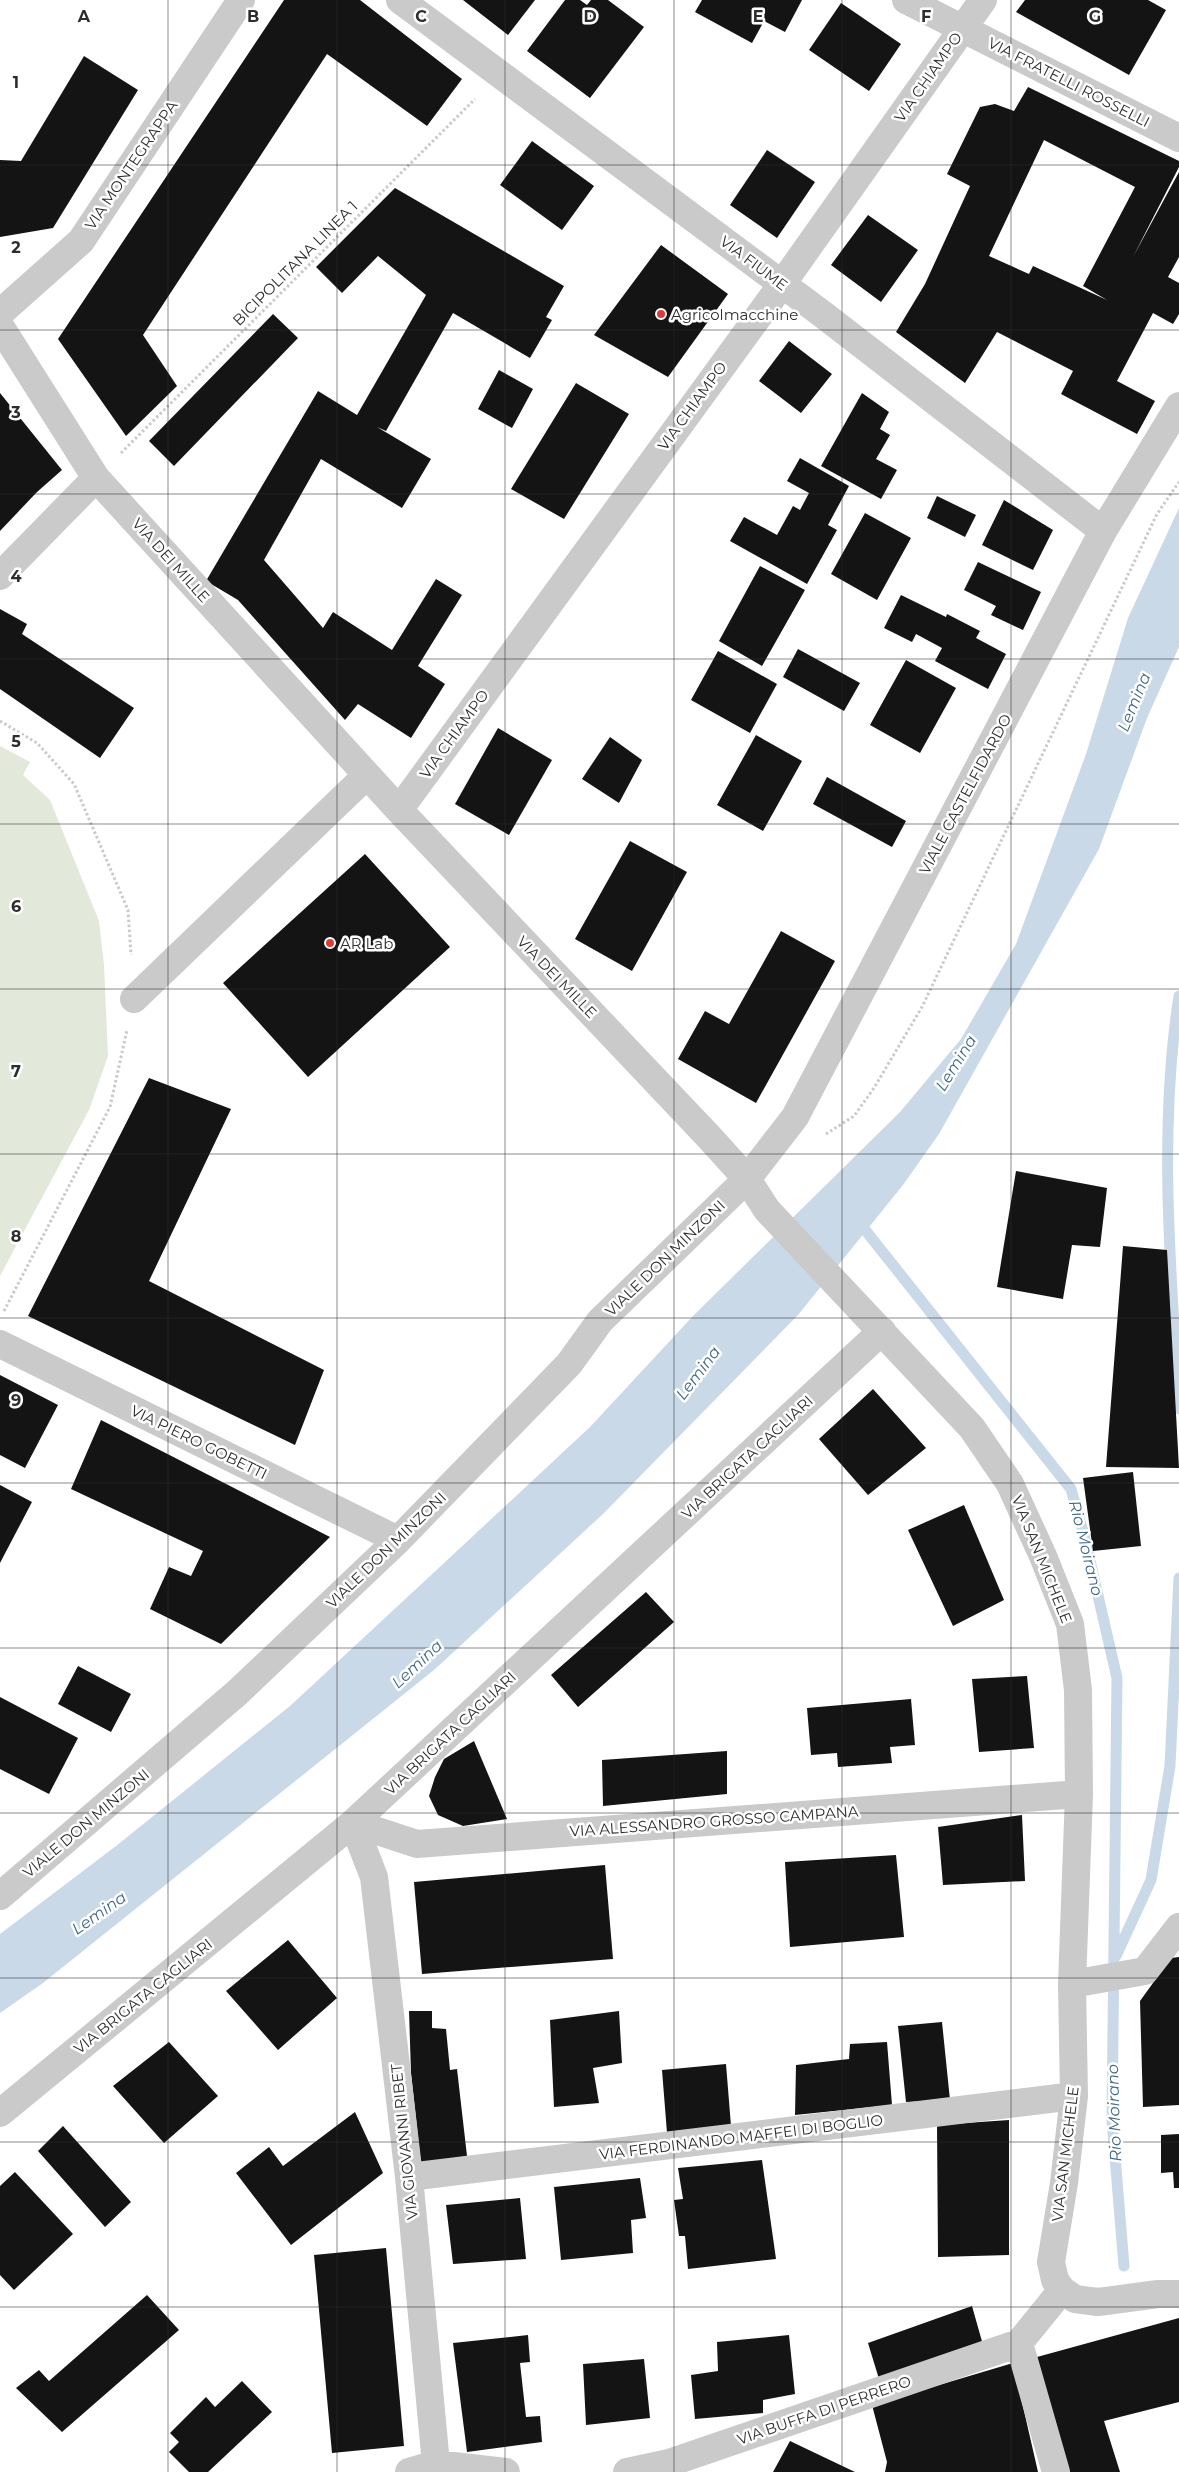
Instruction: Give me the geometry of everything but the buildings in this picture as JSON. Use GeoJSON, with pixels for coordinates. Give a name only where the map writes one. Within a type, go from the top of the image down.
{"type":"FeatureCollection","features":[{"type":"Feature","properties":{"kind":"street","name":"VIA MONTEGRAPPA"},"geometry":{"type":"LineString","coordinates":[[0,313],[80,240],[241,0]]}},
{"type":"Feature","properties":{"kind":"street","name":"VIA FIUME"},"geometry":{"type":"LineString","coordinates":[[400,0],[501,73],[782,284],[1103,531]]}},
{"type":"Feature","properties":{"kind":"street","name":"VIA FRATELLI ROSSELLI"},"geometry":{"type":"LineString","coordinates":[[906,0],[1179,138]]}},
{"type":"Feature","properties":{"kind":"street","name":"VIA CHIAMPO"},"geometry":{"type":"LineString","coordinates":[[398,810],[782,284],[983,0]]}},
{"type":"Feature","properties":{"kind":"street","name":"VIA DEI MILLE"},"geometry":{"type":"LineString","coordinates":[[0,326],[96,478],[366,776],[709,1137],[747,1179],[768,1210],[882,1331]]}},
{"type":"Feature","properties":{"kind":"street","name":"VIALE CASTELFIDARDO"},"geometry":{"type":"LineString","coordinates":[[747,1179],[795,1117],[1103,531],[1179,406]]}},
{"type":"Feature","properties":{"kind":"street"},"geometry":{"type":"LineString","coordinates":[[0,576],[96,478]]}},
{"type":"Feature","properties":{"kind":"street"},"geometry":{"type":"LineString","coordinates":[[134,999],[366,776]]}},
{"type":"Feature","properties":{"kind":"street","name":"VIALE DON MINZONI"},"geometry":{"type":"LineString","coordinates":[[0,1896],[238,1692],[398,1540],[569,1364],[600,1321],[747,1179]]}},
{"type":"Feature","properties":{"kind":"street","name":"VIA SAN MICHELE"},"geometry":{"type":"LineString","coordinates":[[882,1331],[972,1428],[1010,1484],[1043,1556],[1070,1624],[1078,1690],[1079,1794],[1072,1984],[1074,2096],[1064,2183],[1051,2262],[1055,2280],[1062,2290]]}},
{"type":"Feature","properties":{"kind":"street","name":"VIA BRIGATA CAGLIARI"},"geometry":{"type":"LineString","coordinates":[[0,2113],[353,1824],[882,1331]]}},
{"type":"Feature","properties":{"kind":"street","name":"VIA PIERO GOBETTI"},"geometry":{"type":"LineString","coordinates":[[0,1344],[398,1540]]}},
{"type":"Feature","properties":{"kind":"street","name":"VIA ALESSANDRO GROSSO CAMPANA"},"geometry":{"type":"LineString","coordinates":[[353,1824],[417,1844],[1079,1794]]}},
{"type":"Feature","properties":{"kind":"street","name":"VIA GIOVANNI RIBET"},"geometry":{"type":"LineString","coordinates":[[353,1824],[374,1877],[408,2177],[436,2464]]}},
{"type":"Feature","properties":{"kind":"street"},"geometry":{"type":"LineString","coordinates":[[1072,1984],[1145,1971],[1179,1926]]}},
{"type":"Feature","properties":{"kind":"street","name":"VIA FERDINANDO MAFFEI DI BOGLIO"},"geometry":{"type":"LineString","coordinates":[[408,2177],[1074,2096]]}},
{"type":"Feature","properties":{"kind":"street"},"geometry":{"type":"LineString","coordinates":[[1056,2472],[1019,2343],[1062,2290],[1075,2299],[1098,2302],[1158,2294],[1179,2294]]}},
{"type":"Feature","properties":{"kind":"street","name":"VIA BUFFA DI PERRERO"},"geometry":{"type":"LineString","coordinates":[[627,2472],[668,2463],[1019,2343]]}},
{"type":"Feature","properties":{"kind":"street"},"geometry":{"type":"LineString","coordinates":[[408,2472],[436,2464],[506,2472]]}},
{"type":"Feature","properties":{"kind":"path","name":"BICIPOLITANA LINEA 1"},"geometry":{"type":"LineString","coordinates":[[96,478],[501,73]]}},
{"type":"Feature","properties":{"kind":"path"},"geometry":{"type":"LineString","coordinates":[[795,1117],[825,1135],[854,1116],[874,1088],[922,1007],[1157,514],[1179,482]]}},
{"type":"Feature","properties":{"kind":"path"},"geometry":{"type":"LineString","coordinates":[[0,720],[37,743],[74,784],[128,910],[134,999],[110,1107],[0,1318]]}},
{"type":"Feature","properties":{"kind":"shaded area"},"geometry":{"type":"Polygon","coordinates":[[[0,746],[30,762],[23,775],[50,800],[99,921],[104,965],[108,1056],[89,1110],[0,1276],[0,746]]]}},
{"type":"Feature","properties":{"kind":"water","name":"Lemina"},"geometry":{"type":"Polygon","coordinates":[[[1179,508],[1179,647],[1147,718],[1099,849],[939,1134],[903,1185],[798,1315],[604,1513],[434,1670],[43,1983],[0,2013],[0,1934],[116,1846],[290,1706],[429,1577],[590,1427],[693,1316],[900,1112],[961,1039],[1016,944],[1086,754],[1128,618],[1179,508]]]}},
{"type":"Feature","properties":{"kind":"waterway","name":"Rio Moirano"},"geometry":{"type":"LineString","coordinates":[[1179,996],[1169,1098],[1168,1150],[1170,1254],[1179,1409]]}},
{"type":"Feature","properties":{"kind":"waterway","name":"Rio Moirano"},"geometry":{"type":"LineString","coordinates":[[858,1221],[1071,1489],[1084,1535],[1117,1678],[1112,2120],[1124,2266]]}},
{"type":"Feature","properties":{"kind":"waterway","name":"Rio Moirano"},"geometry":{"type":"LineString","coordinates":[[1116,1956],[1151,1880],[1170,1766],[1179,1578]]}},
{"type":"Feature","properties":{"kind":"place","name":"Agricolmacchine"},"geometry":{"type":"Point","coordinates":[661,314]}},
{"type":"Feature","properties":{"kind":"place","name":"AR Lab"},"geometry":{"type":"Point","coordinates":[330,943]}}]}
